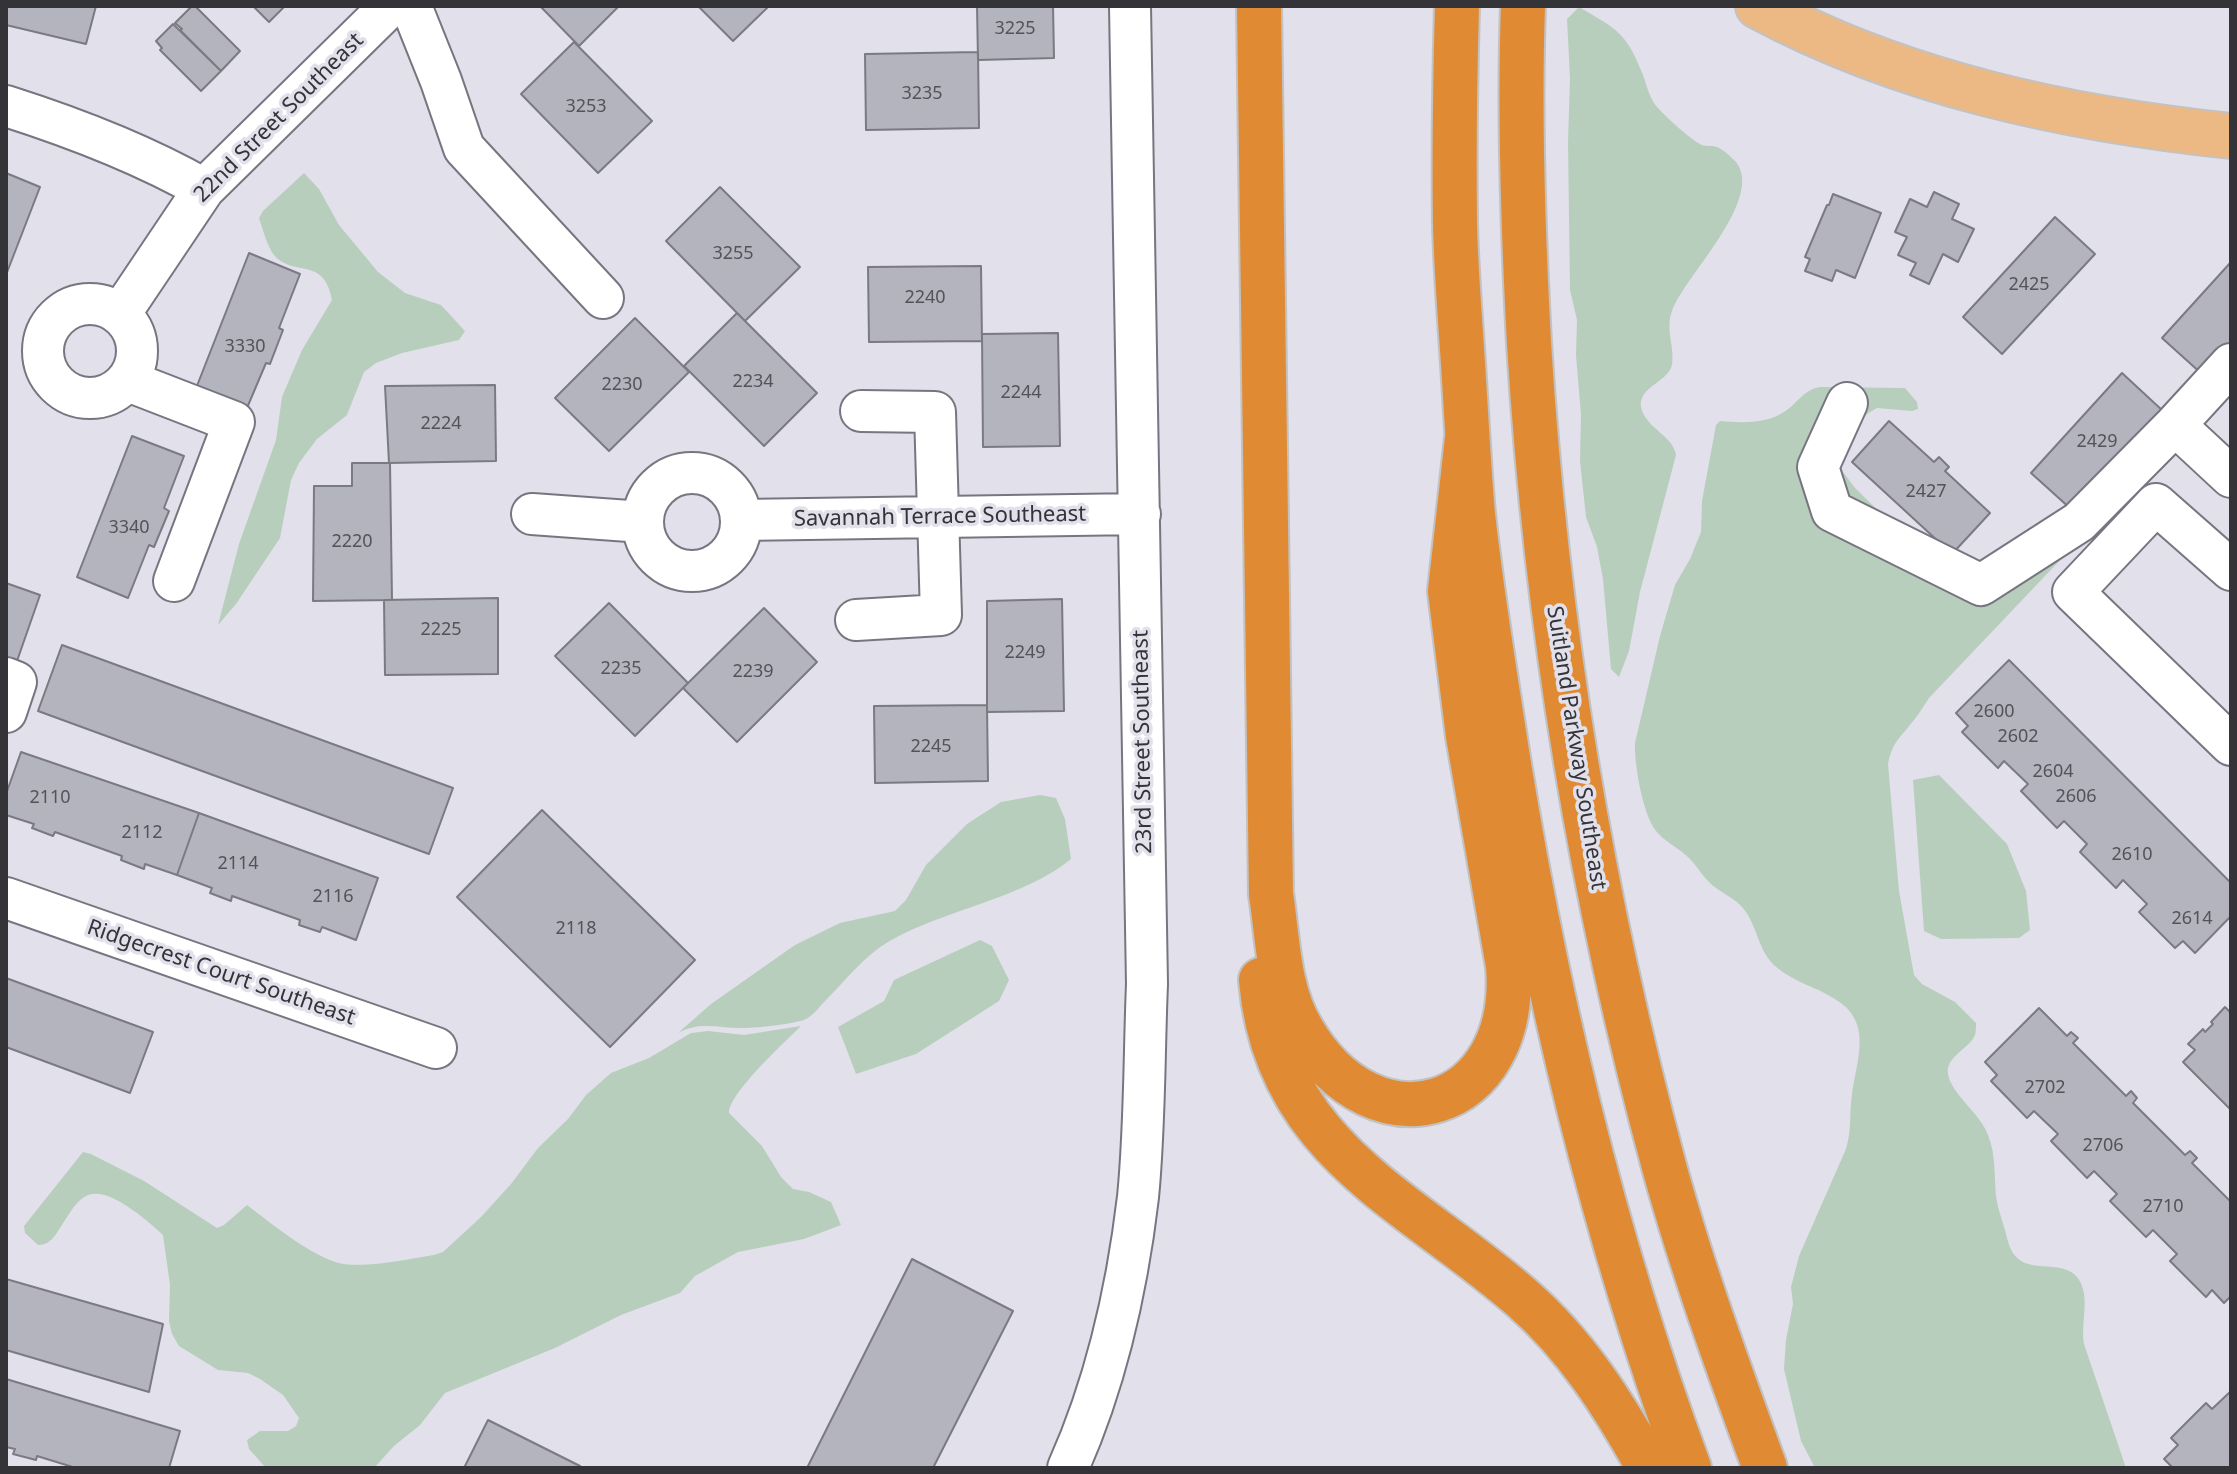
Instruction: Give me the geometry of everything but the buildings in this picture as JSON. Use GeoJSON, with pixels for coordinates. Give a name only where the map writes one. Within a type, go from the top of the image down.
{"type":"FeatureCollection","features":[{"type":"Feature","properties":{"kind":"highway"},"geometry":{"type":"LineString","coordinates":[[1259,6],[1271,894],[1261,978],[1263,1008],[1288,1082],[1317,1127],[1351,1164],[1504,1283],[1547,1322],[1571,1348],[1616,1410],[1649,1468]]}},
{"type":"Feature","properties":{"kind":"highway"},"geometry":{"type":"LineString","coordinates":[[1457,6],[1455,223],[1467,438],[1480,568],[1507,757],[1551,993],[1572,1083],[1622,1263],[1689,1468]]}},
{"type":"Feature","properties":{"kind":"highway","name":"Suitland Parkway Southeast"},"geometry":{"type":"LineString","coordinates":[[1523,6],[1522,200],[1537,459],[1551,589],[1586,828],[1615,963],[1666,1171],[1707,1306],[1765,1468]]}},
{"type":"Feature","properties":{"kind":"highway"},"geometry":{"type":"LineString","coordinates":[[1271,894],[1285,985],[1293,1012],[1313,1047],[1340,1077],[1356,1089],[1388,1103],[1421,1103],[1457,1092],[1485,1066],[1502,1032],[1510,989],[1466,721],[1450,591],[1467,438]]}},
{"type":"Feature","properties":{"kind":"main road"},"geometry":{"type":"LineString","coordinates":[[1758,6],[1857,50],[1995,96],[2092,117],[2231,136]]}},
{"type":"Feature","properties":{"kind":"street","name":"22nd Street Southeast"},"geometry":{"type":"LineString","coordinates":[[120,314],[204,189],[390,6]]}},
{"type":"Feature","properties":{"kind":"street"},"geometry":{"type":"LineString","coordinates":[[411,6],[464,148],[603,298]]}},
{"type":"Feature","properties":{"kind":"street","name":"23rd Street Southeast"},"geometry":{"type":"LineString","coordinates":[[1068,1468],[1114,1337],[1130,1254],[1141,1154],[1147,984],[1130,6]]}},
{"type":"Feature","properties":{"kind":"street"},"geometry":{"type":"LineString","coordinates":[[6,106],[71,127],[166,167],[204,189]]}},
{"type":"Feature","properties":{"kind":"street"},"geometry":{"type":"LineString","coordinates":[[84,304],[103,306],[120,314],[132,328],[137,346],[136,364],[128,381],[113,393],[96,398],[77,397],[61,389],[49,375],[43,357],[44,339],[53,322],[67,310],[84,304]]}},
{"type":"Feature","properties":{"kind":"street"},"geometry":{"type":"LineString","coordinates":[[1847,403],[1818,467],[1832,511],[1981,585],[2079,522],[2231,364]]}},
{"type":"Feature","properties":{"kind":"street"},"geometry":{"type":"LineString","coordinates":[[128,381],[234,422],[174,581]]}},
{"type":"Feature","properties":{"kind":"street"},"geometry":{"type":"LineString","coordinates":[[856,620],[941,615],[935,412],[861,411]]}},
{"type":"Feature","properties":{"kind":"street"},"geometry":{"type":"LineString","coordinates":[[2175,425],[2231,477]]}},
{"type":"Feature","properties":{"kind":"street"},"geometry":{"type":"LineString","coordinates":[[692,472],[721,482],[732,493],[741,520],[739,538],[732,552],[708,569],[692,571],[677,569],[663,562],[652,551],[645,537],[643,522],[645,507],[652,493],[676,475],[692,472]]}},
{"type":"Feature","properties":{"kind":"street"},"geometry":{"type":"LineString","coordinates":[[2231,570],[2156,504],[2073,592],[2231,745]]}},
{"type":"Feature","properties":{"kind":"street"},"geometry":{"type":"LineString","coordinates":[[532,514],[643,522]]}},
{"type":"Feature","properties":{"kind":"street","name":"Savannah Terrace Southeast"},"geometry":{"type":"LineString","coordinates":[[741,520],[1140,514]]}},
{"type":"Feature","properties":{"kind":"street"},"geometry":{"type":"LineString","coordinates":[[6,678],[16,682],[6,712]]}},
{"type":"Feature","properties":{"kind":"street","name":"Ridgecrest Court Southeast"},"geometry":{"type":"LineString","coordinates":[[6,898],[436,1048]]}},
{"type":"Feature","properties":{"kind":"green space"},"geometry":{"type":"Polygon","coordinates":[[[1579,7],[1612,27],[1626,41],[1653,101],[1662,112],[1695,141],[1717,147],[1727,154],[1736,162],[1742,178],[1740,196],[1732,216],[1672,311],[1669,325],[1672,365],[1641,400],[1648,421],[1670,442],[1676,455],[1640,592],[1629,651],[1619,677],[1611,669],[1603,579],[1597,547],[1586,517],[1580,461],[1577,320],[1570,290],[1567,19],[1579,7]]]}},
{"type":"Feature","properties":{"kind":"green space"},"geometry":{"type":"Polygon","coordinates":[[[304,173],[319,189],[339,225],[378,272],[405,293],[441,305],[465,331],[459,340],[402,353],[376,363],[364,372],[347,415],[317,439],[299,463],[291,480],[280,538],[236,604],[218,625],[239,544],[276,440],[282,397],[302,350],[332,300],[322,277],[282,262],[274,255],[259,218],[304,173]]]}},
{"type":"Feature","properties":{"kind":"green space"},"geometry":{"type":"Polygon","coordinates":[[[1820,387],[1905,388],[1917,402],[1918,409],[1912,411],[1877,408],[1867,414],[1841,447],[1838,457],[1843,472],[1855,488],[1928,559],[1959,578],[2103,515],[1929,698],[1895,745],[1888,764],[1899,891],[1914,975],[1922,984],[1955,1002],[1976,1023],[1972,1040],[1950,1063],[1950,1082],[1979,1119],[1991,1142],[1997,1204],[2013,1253],[2026,1263],[2067,1270],[2080,1281],[2084,1298],[2084,1344],[2126,1468],[1815,1468],[1801,1441],[1784,1369],[1793,1304],[1791,1287],[1799,1256],[1846,1149],[1859,1057],[1859,1032],[1849,1010],[1838,1001],[1774,965],[1742,907],[1712,885],[1689,858],[1656,831],[1640,789],[1635,743],[1675,585],[1701,532],[1702,501],[1716,425],[1720,421],[1769,419],[1784,412],[1809,391],[1820,387]]]}},
{"type":"Feature","properties":{"kind":"green space"},"geometry":{"type":"Polygon","coordinates":[[[1939,775],[2007,844],[2026,891],[2030,930],[2019,938],[1941,939],[1924,931],[1913,780],[1939,775]]]}},
{"type":"Feature","properties":{"kind":"green space"},"geometry":{"type":"Polygon","coordinates":[[[1040,795],[1056,798],[1065,819],[1071,859],[1051,873],[888,942],[863,961],[804,1020],[750,1028],[702,1026],[678,1033],[711,1004],[795,945],[840,923],[895,911],[906,900],[926,865],[967,824],[1001,802],[1040,795]]]}},
{"type":"Feature","properties":{"kind":"green space"},"geometry":{"type":"Polygon","coordinates":[[[980,940],[992,946],[1009,980],[999,1001],[916,1054],[856,1074],[838,1027],[884,1001],[894,980],[980,940]]]}},
{"type":"Feature","properties":{"kind":"green space"},"geometry":{"type":"Polygon","coordinates":[[[801,1026],[738,1093],[729,1113],[762,1146],[781,1177],[793,1189],[831,1202],[841,1225],[804,1239],[738,1252],[695,1276],[680,1293],[621,1315],[555,1348],[445,1393],[420,1425],[394,1446],[374,1468],[266,1468],[249,1449],[247,1440],[260,1431],[288,1431],[296,1426],[299,1418],[283,1395],[260,1379],[248,1373],[218,1370],[179,1346],[169,1321],[170,1285],[163,1235],[127,1206],[105,1195],[86,1196],[47,1243],[38,1245],[25,1233],[24,1226],[83,1152],[144,1181],[217,1228],[247,1205],[301,1244],[335,1262],[370,1264],[434,1255],[443,1252],[481,1217],[538,1148],[568,1119],[586,1095],[611,1073],[649,1058],[691,1033],[708,1031],[744,1035],[801,1026]]]}}]}
